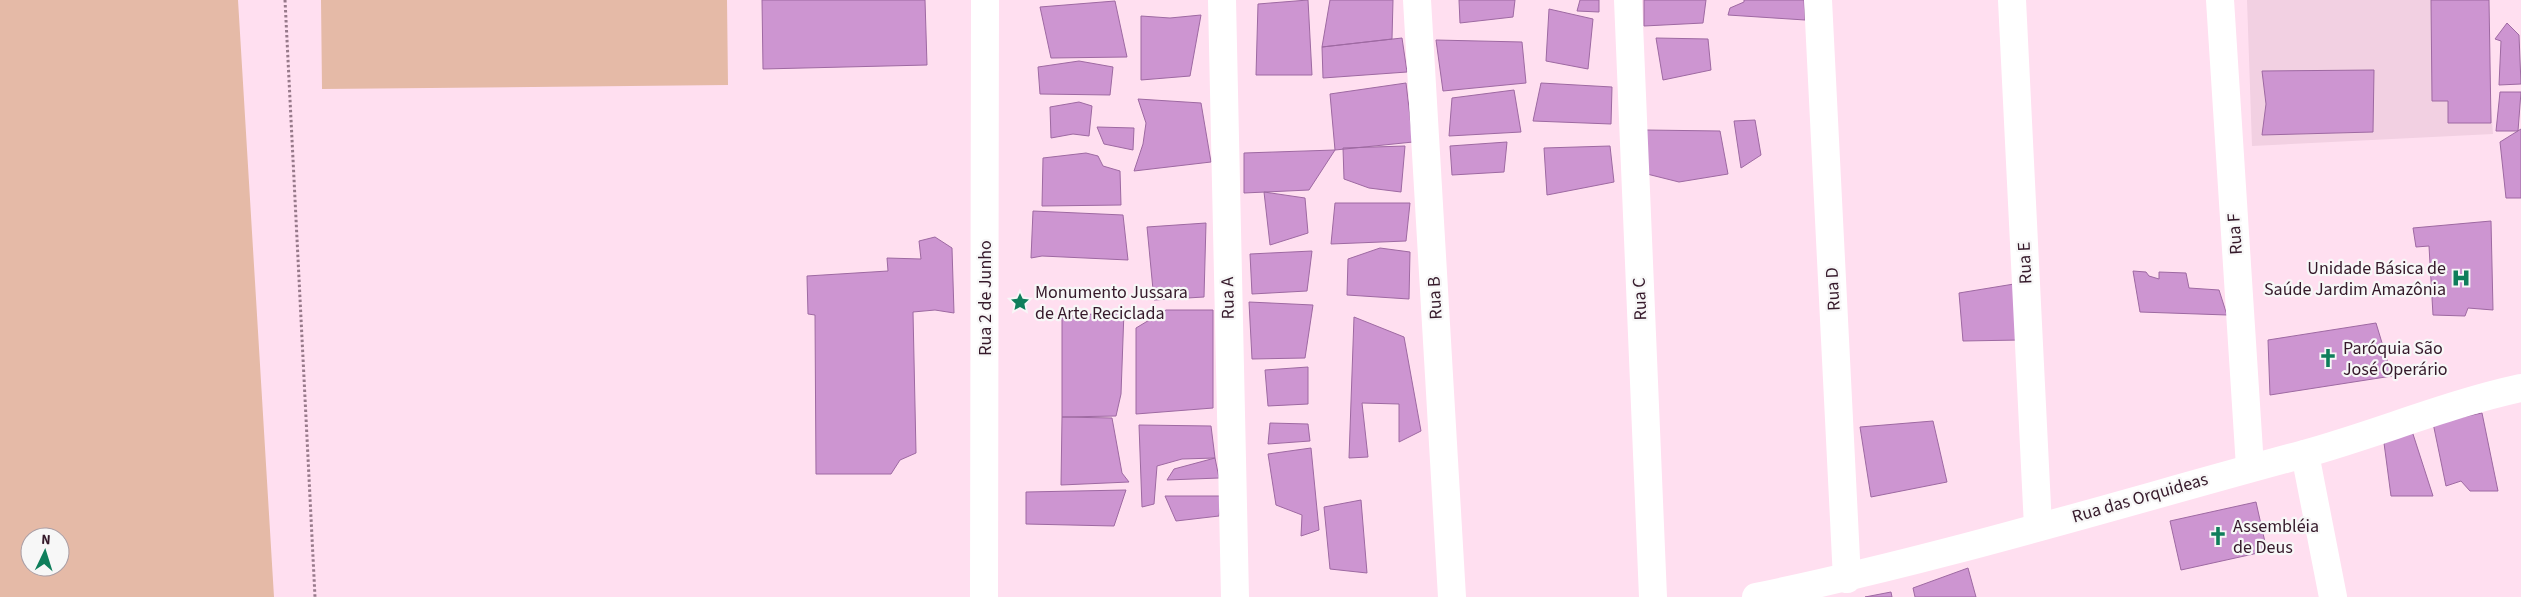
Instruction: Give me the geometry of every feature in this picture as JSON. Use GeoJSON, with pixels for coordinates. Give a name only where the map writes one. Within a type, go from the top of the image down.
{"type":"FeatureCollection","features":[{"type":"Feature","properties":{"kind":"street","name":"Rua 2 de Junho"},"geometry":{"type":"LineString","coordinates":[[984,597],[985,0]]}},
{"type":"Feature","properties":{"kind":"street","name":"Rua A"},"geometry":{"type":"LineString","coordinates":[[1222,0],[1235,597]]}},
{"type":"Feature","properties":{"kind":"street","name":"Rua B"},"geometry":{"type":"LineString","coordinates":[[1417,0],[1452,597]]}},
{"type":"Feature","properties":{"kind":"street","name":"Rua C"},"geometry":{"type":"LineString","coordinates":[[1628,0],[1653,597]]}},
{"type":"Feature","properties":{"kind":"street","name":"Rua D"},"geometry":{"type":"LineString","coordinates":[[1818,0],[1847,578]]}},
{"type":"Feature","properties":{"kind":"street","name":"Rua E"},"geometry":{"type":"LineString","coordinates":[[2012,0],[2038,527]]}},
{"type":"Feature","properties":{"kind":"street","name":"Rua F"},"geometry":{"type":"LineString","coordinates":[[2220,0],[2250,467]]}},
{"type":"Feature","properties":{"kind":"street","name":"Rua das Orquideas"},"geometry":{"type":"LineString","coordinates":[[1756,597],[1847,578],[2038,527],[2250,467],[2305,454],[2489,395],[2521,388]]}},
{"type":"Feature","properties":{"kind":"street"},"geometry":{"type":"LineString","coordinates":[[2305,454],[2333,597]]}},
{"type":"Feature","properties":{"kind":"path"},"geometry":{"type":"LineString","coordinates":[[285,0],[315,597]]}},
{"type":"Feature","properties":{"kind":"shaded area"},"geometry":{"type":"Polygon","coordinates":[[[0,0],[238,0],[274,597],[0,597],[0,0]]]}},
{"type":"Feature","properties":{"kind":"shaded area"},"geometry":{"type":"Polygon","coordinates":[[[321,0],[727,0],[728,85],[322,89],[321,0]]]}},
{"type":"Feature","properties":{"kind":"shaded area"},"geometry":{"type":"Polygon","coordinates":[[[2247,0],[2483,0],[2493,134],[2252,146],[2247,0]]]}},
{"type":"Feature","properties":{"kind":"building"},"geometry":{"type":"Polygon","coordinates":[[[762,0],[925,0],[927,65],[763,69],[762,0]]]}},
{"type":"Feature","properties":{"kind":"building"},"geometry":{"type":"Polygon","coordinates":[[[1308,0],[1312,75],[1256,75],[1258,4],[1308,0]]]}},
{"type":"Feature","properties":{"kind":"building"},"geometry":{"type":"Polygon","coordinates":[[[1330,0],[1393,0],[1392,39],[1322,47],[1330,0]]]}},
{"type":"Feature","properties":{"kind":"building"},"geometry":{"type":"Polygon","coordinates":[[[1459,0],[1515,0],[1513,17],[1460,23],[1459,0]]]}},
{"type":"Feature","properties":{"kind":"building"},"geometry":{"type":"Polygon","coordinates":[[[1580,0],[1599,0],[1599,12],[1577,11],[1580,0]]]}},
{"type":"Feature","properties":{"kind":"building"},"geometry":{"type":"Polygon","coordinates":[[[1644,0],[1706,0],[1703,23],[1644,26],[1644,0]]]}},
{"type":"Feature","properties":{"kind":"building"},"geometry":{"type":"Polygon","coordinates":[[[1744,0],[1804,0],[1805,20],[1728,15],[1730,8],[1744,2],[1744,0]]]}},
{"type":"Feature","properties":{"kind":"building"},"geometry":{"type":"Polygon","coordinates":[[[2431,0],[2489,0],[2491,123],[2448,123],[2448,101],[2432,101],[2431,0]]]}},
{"type":"Feature","properties":{"kind":"building"},"geometry":{"type":"Polygon","coordinates":[[[1115,1],[1127,57],[1051,58],[1040,7],[1115,1]]]}},
{"type":"Feature","properties":{"kind":"building"},"geometry":{"type":"Polygon","coordinates":[[[1549,9],[1593,19],[1588,69],[1546,61],[1549,9]]]}},
{"type":"Feature","properties":{"kind":"building"},"geometry":{"type":"Polygon","coordinates":[[[1201,15],[1190,76],[1141,80],[1141,16],[1170,18],[1201,15]]]}},
{"type":"Feature","properties":{"kind":"building"},"geometry":{"type":"Polygon","coordinates":[[[2507,23],[2519,35],[2521,84],[2499,85],[2501,41],[2495,39],[2507,23]]]}},
{"type":"Feature","properties":{"kind":"building"},"geometry":{"type":"Polygon","coordinates":[[[1402,38],[1407,72],[1323,78],[1322,47],[1402,38]]]}},
{"type":"Feature","properties":{"kind":"building"},"geometry":{"type":"Polygon","coordinates":[[[1656,38],[1708,39],[1711,70],[1663,80],[1656,38]]]}},
{"type":"Feature","properties":{"kind":"building"},"geometry":{"type":"Polygon","coordinates":[[[1436,40],[1522,42],[1526,83],[1443,91],[1436,40]]]}},
{"type":"Feature","properties":{"kind":"building"},"geometry":{"type":"Polygon","coordinates":[[[1079,61],[1113,67],[1110,95],[1040,94],[1038,67],[1079,61]]]}},
{"type":"Feature","properties":{"kind":"building"},"geometry":{"type":"Polygon","coordinates":[[[2374,70],[2373,132],[2262,135],[2266,104],[2262,71],[2374,70]]]}},
{"type":"Feature","properties":{"kind":"building"},"geometry":{"type":"Polygon","coordinates":[[[1406,83],[1413,142],[1335,150],[1330,94],[1406,83]]]}},
{"type":"Feature","properties":{"kind":"building"},"geometry":{"type":"Polygon","coordinates":[[[1541,83],[1612,87],[1611,124],[1533,121],[1541,83]]]}},
{"type":"Feature","properties":{"kind":"building"},"geometry":{"type":"Polygon","coordinates":[[[1514,90],[1521,132],[1449,136],[1452,98],[1514,90]]]}},
{"type":"Feature","properties":{"kind":"building"},"geometry":{"type":"Polygon","coordinates":[[[2500,92],[2521,92],[2518,131],[2496,131],[2500,92]]]}},
{"type":"Feature","properties":{"kind":"building"},"geometry":{"type":"Polygon","coordinates":[[[1138,99],[1201,103],[1211,162],[1134,171],[1143,144],[1146,123],[1138,99]]]}},
{"type":"Feature","properties":{"kind":"building"},"geometry":{"type":"Polygon","coordinates":[[[1079,102],[1092,106],[1089,136],[1073,134],[1051,138],[1050,107],[1079,102]]]}},
{"type":"Feature","properties":{"kind":"building"},"geometry":{"type":"Polygon","coordinates":[[[1755,120],[1761,155],[1741,168],[1734,121],[1755,120]]]}},
{"type":"Feature","properties":{"kind":"building"},"geometry":{"type":"Polygon","coordinates":[[[1097,127],[1134,128],[1133,150],[1104,144],[1097,127]]]}},
{"type":"Feature","properties":{"kind":"building"},"geometry":{"type":"Polygon","coordinates":[[[2521,129],[2521,198],[2506,198],[2500,142],[2521,129]]]}},
{"type":"Feature","properties":{"kind":"building"},"geometry":{"type":"Polygon","coordinates":[[[1646,130],[1720,131],[1728,174],[1679,182],[1643,173],[1646,130]]]}},
{"type":"Feature","properties":{"kind":"building"},"geometry":{"type":"Polygon","coordinates":[[[1507,142],[1504,172],[1452,175],[1450,146],[1507,142]]]}},
{"type":"Feature","properties":{"kind":"building"},"geometry":{"type":"Polygon","coordinates":[[[1405,146],[1401,192],[1369,188],[1344,179],[1343,148],[1405,146]]]}},
{"type":"Feature","properties":{"kind":"building"},"geometry":{"type":"Polygon","coordinates":[[[1610,146],[1614,182],[1547,195],[1544,148],[1610,146]]]}},
{"type":"Feature","properties":{"kind":"building"},"geometry":{"type":"Polygon","coordinates":[[[1335,150],[1309,190],[1244,193],[1244,153],[1335,150]]]}},
{"type":"Feature","properties":{"kind":"building"},"geometry":{"type":"Polygon","coordinates":[[[1086,153],[1098,156],[1103,166],[1120,171],[1121,205],[1042,206],[1043,158],[1086,153]]]}},
{"type":"Feature","properties":{"kind":"building"},"geometry":{"type":"Polygon","coordinates":[[[1264,192],[1305,198],[1308,233],[1270,245],[1264,192]]]}},
{"type":"Feature","properties":{"kind":"building"},"geometry":{"type":"Polygon","coordinates":[[[1335,203],[1410,203],[1406,241],[1331,244],[1335,203]]]}},
{"type":"Feature","properties":{"kind":"building"},"geometry":{"type":"Polygon","coordinates":[[[1033,211],[1123,215],[1128,260],[1042,256],[1031,258],[1033,211]]]}},
{"type":"Feature","properties":{"kind":"building","name":"Unidade Básica de Saúde Jardim Amazônia"},"geometry":{"type":"Polygon","coordinates":[[[2491,221],[2493,310],[2468,308],[2465,316],[2433,315],[2429,246],[2416,247],[2413,228],[2491,221]]]}},
{"type":"Feature","properties":{"kind":"building"},"geometry":{"type":"Polygon","coordinates":[[[1206,223],[1204,297],[1154,300],[1147,227],[1206,223]]]}},
{"type":"Feature","properties":{"kind":"building"},"geometry":{"type":"Polygon","coordinates":[[[935,237],[952,248],[954,313],[935,310],[913,312],[916,453],[900,460],[891,474],[816,474],[815,315],[808,314],[807,276],[888,271],[887,258],[921,259],[919,241],[935,237]]]}},
{"type":"Feature","properties":{"kind":"building"},"geometry":{"type":"Polygon","coordinates":[[[1380,248],[1410,252],[1409,299],[1347,295],[1348,259],[1380,248]]]}},
{"type":"Feature","properties":{"kind":"building"},"geometry":{"type":"Polygon","coordinates":[[[1312,251],[1307,291],[1252,294],[1250,254],[1312,251]]]}},
{"type":"Feature","properties":{"kind":"building"},"geometry":{"type":"Polygon","coordinates":[[[2133,271],[2146,272],[2149,276],[2159,279],[2159,272],[2186,273],[2189,288],[2219,290],[2227,315],[2140,312],[2133,271]]]}},
{"type":"Feature","properties":{"kind":"building"},"geometry":{"type":"Polygon","coordinates":[[[2014,284],[2020,340],[1963,341],[1959,293],[2014,284]]]}},
{"type":"Feature","properties":{"kind":"building"},"geometry":{"type":"Polygon","coordinates":[[[1249,302],[1313,305],[1305,358],[1252,359],[1249,302]]]}},
{"type":"Feature","properties":{"kind":"building"},"geometry":{"type":"Polygon","coordinates":[[[1166,310],[1213,310],[1213,408],[1136,414],[1136,328],[1166,310]]]}},
{"type":"Feature","properties":{"kind":"building"},"geometry":{"type":"Polygon","coordinates":[[[1124,311],[1121,394],[1116,416],[1062,417],[1062,317],[1124,311]]]}},
{"type":"Feature","properties":{"kind":"building"},"geometry":{"type":"Polygon","coordinates":[[[1354,317],[1404,337],[1421,431],[1399,442],[1399,404],[1362,403],[1368,457],[1349,458],[1354,317]]]}},
{"type":"Feature","properties":{"kind":"building","name":"Paróquia São José Operário"},"geometry":{"type":"Polygon","coordinates":[[[2376,323],[2392,376],[2270,395],[2268,340],[2376,323]]]}},
{"type":"Feature","properties":{"kind":"building"},"geometry":{"type":"Polygon","coordinates":[[[1308,367],[1308,404],[1268,406],[1265,370],[1308,367]]]}},
{"type":"Feature","properties":{"kind":"building"},"geometry":{"type":"Polygon","coordinates":[[[2482,413],[2498,491],[2470,491],[2461,481],[2446,486],[2433,423],[2482,413]]]}},
{"type":"Feature","properties":{"kind":"building"},"geometry":{"type":"Polygon","coordinates":[[[1062,417],[1112,418],[1122,473],[1129,482],[1061,485],[1062,417]]]}},
{"type":"Feature","properties":{"kind":"building"},"geometry":{"type":"Polygon","coordinates":[[[1933,421],[1947,482],[1871,497],[1860,427],[1933,421]]]}},
{"type":"Feature","properties":{"kind":"building"},"geometry":{"type":"Polygon","coordinates":[[[1270,423],[1308,424],[1310,441],[1268,444],[1270,423]]]}},
{"type":"Feature","properties":{"kind":"building"},"geometry":{"type":"Polygon","coordinates":[[[1139,425],[1211,426],[1215,458],[1182,459],[1157,466],[1154,504],[1142,507],[1139,425]]]}},
{"type":"Feature","properties":{"kind":"building"},"geometry":{"type":"Polygon","coordinates":[[[2412,431],[2433,496],[2391,496],[2384,443],[2412,431]]]}},
{"type":"Feature","properties":{"kind":"building"},"geometry":{"type":"Polygon","coordinates":[[[1311,448],[1319,530],[1301,536],[1302,515],[1276,505],[1268,454],[1311,448]]]}},
{"type":"Feature","properties":{"kind":"building"},"geometry":{"type":"Polygon","coordinates":[[[1215,458],[1219,478],[1167,480],[1174,469],[1215,458]]]}},
{"type":"Feature","properties":{"kind":"building"},"geometry":{"type":"Polygon","coordinates":[[[1126,490],[1114,526],[1026,524],[1026,492],[1126,490]]]}},
{"type":"Feature","properties":{"kind":"building"},"geometry":{"type":"Polygon","coordinates":[[[1165,496],[1222,496],[1219,516],[1176,521],[1165,496]]]}},
{"type":"Feature","properties":{"kind":"building"},"geometry":{"type":"Polygon","coordinates":[[[1361,500],[1367,573],[1330,569],[1324,507],[1361,500]]]}},
{"type":"Feature","properties":{"kind":"building","name":"Assembléia de Deus"},"geometry":{"type":"Polygon","coordinates":[[[2256,502],[2267,551],[2181,570],[2170,521],[2256,502]]]}},
{"type":"Feature","properties":{"kind":"building"},"geometry":{"type":"Polygon","coordinates":[[[1968,568],[1976,597],[1915,597],[1913,588],[1968,568]]]}},
{"type":"Feature","properties":{"kind":"building"},"geometry":{"type":"Polygon","coordinates":[[[1891,592],[1892,597],[1865,597],[1891,592]]]}},
{"type":"Feature","properties":{"kind":"place","name":"Unidade Básica de Saúde Jardim Amazônia"},"geometry":{"type":"Point","coordinates":[2461,278]}},
{"type":"Feature","properties":{"kind":"place","name":"Monumento Jussara de Arte Reciclada"},"geometry":{"type":"Point","coordinates":[1020,302]}},
{"type":"Feature","properties":{"kind":"place","name":"Paróquia São José Operário"},"geometry":{"type":"Point","coordinates":[2328,358]}},
{"type":"Feature","properties":{"kind":"place","name":"Assembléia de Deus"},"geometry":{"type":"Point","coordinates":[2218,536]}}]}
